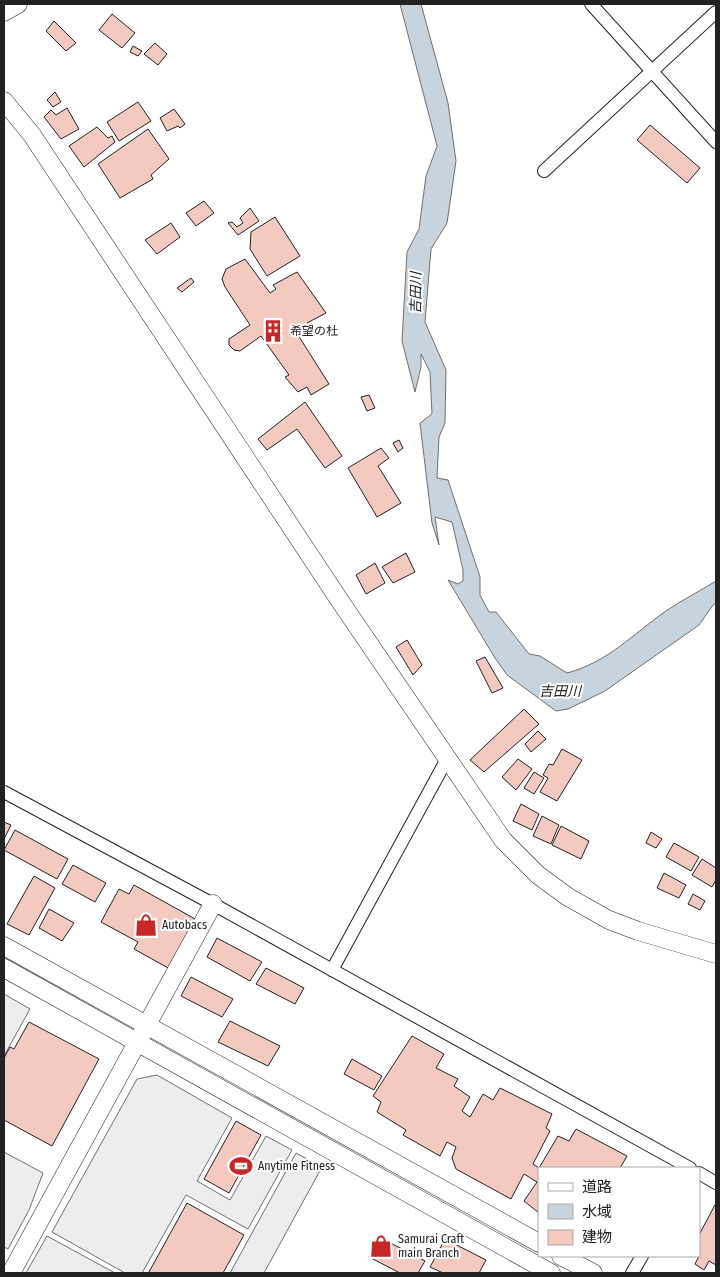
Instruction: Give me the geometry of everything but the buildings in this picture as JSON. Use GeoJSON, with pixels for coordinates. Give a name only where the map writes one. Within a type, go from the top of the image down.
{"type":"FeatureCollection","features":[{"type":"Feature","properties":{"kind":"street"},"geometry":{"type":"LineString","coordinates":[[4,12],[18,4]]}},
{"type":"Feature","properties":{"kind":"street"},"geometry":{"type":"LineString","coordinates":[[591,4],[716,142]]}},
{"type":"Feature","properties":{"kind":"street"},"geometry":{"type":"LineString","coordinates":[[544,171],[716,12]]}},
{"type":"Feature","properties":{"kind":"street"},"geometry":{"type":"LineString","coordinates":[[4,101],[42,151],[340,601],[503,840],[538,875],[568,897],[609,920],[638,931],[716,954]]}},
{"type":"Feature","properties":{"kind":"street"},"geometry":{"type":"LineString","coordinates":[[332,970],[447,759]]}},
{"type":"Feature","properties":{"kind":"street"},"geometry":{"type":"LineString","coordinates":[[4,792],[213,904],[688,1167]]}},
{"type":"Feature","properties":{"kind":"street"},"geometry":{"type":"LineString","coordinates":[[11,1273],[148,1026],[213,904]]}},
{"type":"Feature","properties":{"kind":"street"},"geometry":{"type":"LineString","coordinates":[[4,946],[538,1242]]}},
{"type":"Feature","properties":{"kind":"street"},"geometry":{"type":"LineString","coordinates":[[4,968],[551,1273]]}},
{"type":"Feature","properties":{"kind":"street"},"geometry":{"type":"LineString","coordinates":[[700,1174],[716,1183]]}},
{"type":"Feature","properties":{"kind":"street"},"geometry":{"type":"LineString","coordinates":[[563,1257],[593,1273]]}},
{"type":"Feature","properties":{"kind":"street"},"geometry":{"type":"LineString","coordinates":[[632,1273],[641,1257]]}},
{"type":"Feature","properties":{"kind":"shaded area"},"geometry":{"type":"Polygon","coordinates":[[[4,994],[30,1009],[4,1056],[4,994]]]}},
{"type":"Feature","properties":{"kind":"shaded area"},"geometry":{"type":"Polygon","coordinates":[[[157,1075],[232,1118],[197,1181],[230,1200],[266,1136],[292,1150],[248,1229],[186,1195],[142,1273],[125,1273],[52,1232],[137,1079],[157,1075]]]}},
{"type":"Feature","properties":{"kind":"shaded area"},"geometry":{"type":"Polygon","coordinates":[[[4,1152],[43,1173],[29,1210],[8,1249],[4,1247],[4,1152]]]}},
{"type":"Feature","properties":{"kind":"shaded area"},"geometry":{"type":"Polygon","coordinates":[[[296,1153],[322,1167],[264,1273],[230,1273],[296,1153]]]}},
{"type":"Feature","properties":{"kind":"shaded area"},"geometry":{"type":"Polygon","coordinates":[[[47,1236],[115,1273],[26,1273],[47,1236]]]}},
{"type":"Feature","properties":{"kind":"water","name":"吉田川"},"geometry":{"type":"Polygon","coordinates":[[[400,4],[421,4],[448,103],[456,161],[447,223],[431,249],[425,322],[446,370],[445,423],[439,437],[437,478],[448,480],[480,577],[480,595],[489,612],[496,612],[529,654],[540,656],[567,673],[608,655],[666,611],[716,581],[716,603],[699,625],[605,691],[568,709],[556,711],[507,675],[448,580],[458,584],[463,581],[463,570],[452,522],[435,517],[439,545],[432,523],[420,423],[432,414],[430,372],[421,354],[421,367],[415,392],[402,341],[407,252],[419,229],[426,176],[437,146],[400,4]]]}},
{"type":"Feature","properties":{"kind":"place","name":"希望の杜"},"geometry":{"type":"Point","coordinates":[273,331]}},
{"type":"Feature","properties":{"kind":"place","name":"Autobacs"},"geometry":{"type":"Point","coordinates":[146,925]}},
{"type":"Feature","properties":{"kind":"place","name":"Anytime Fitness"},"geometry":{"type":"Point","coordinates":[241,1166]}},
{"type":"Feature","properties":{"kind":"place","name":"Samurai Craft main Branch"},"geometry":{"type":"Point","coordinates":[381,1246]}}]}
